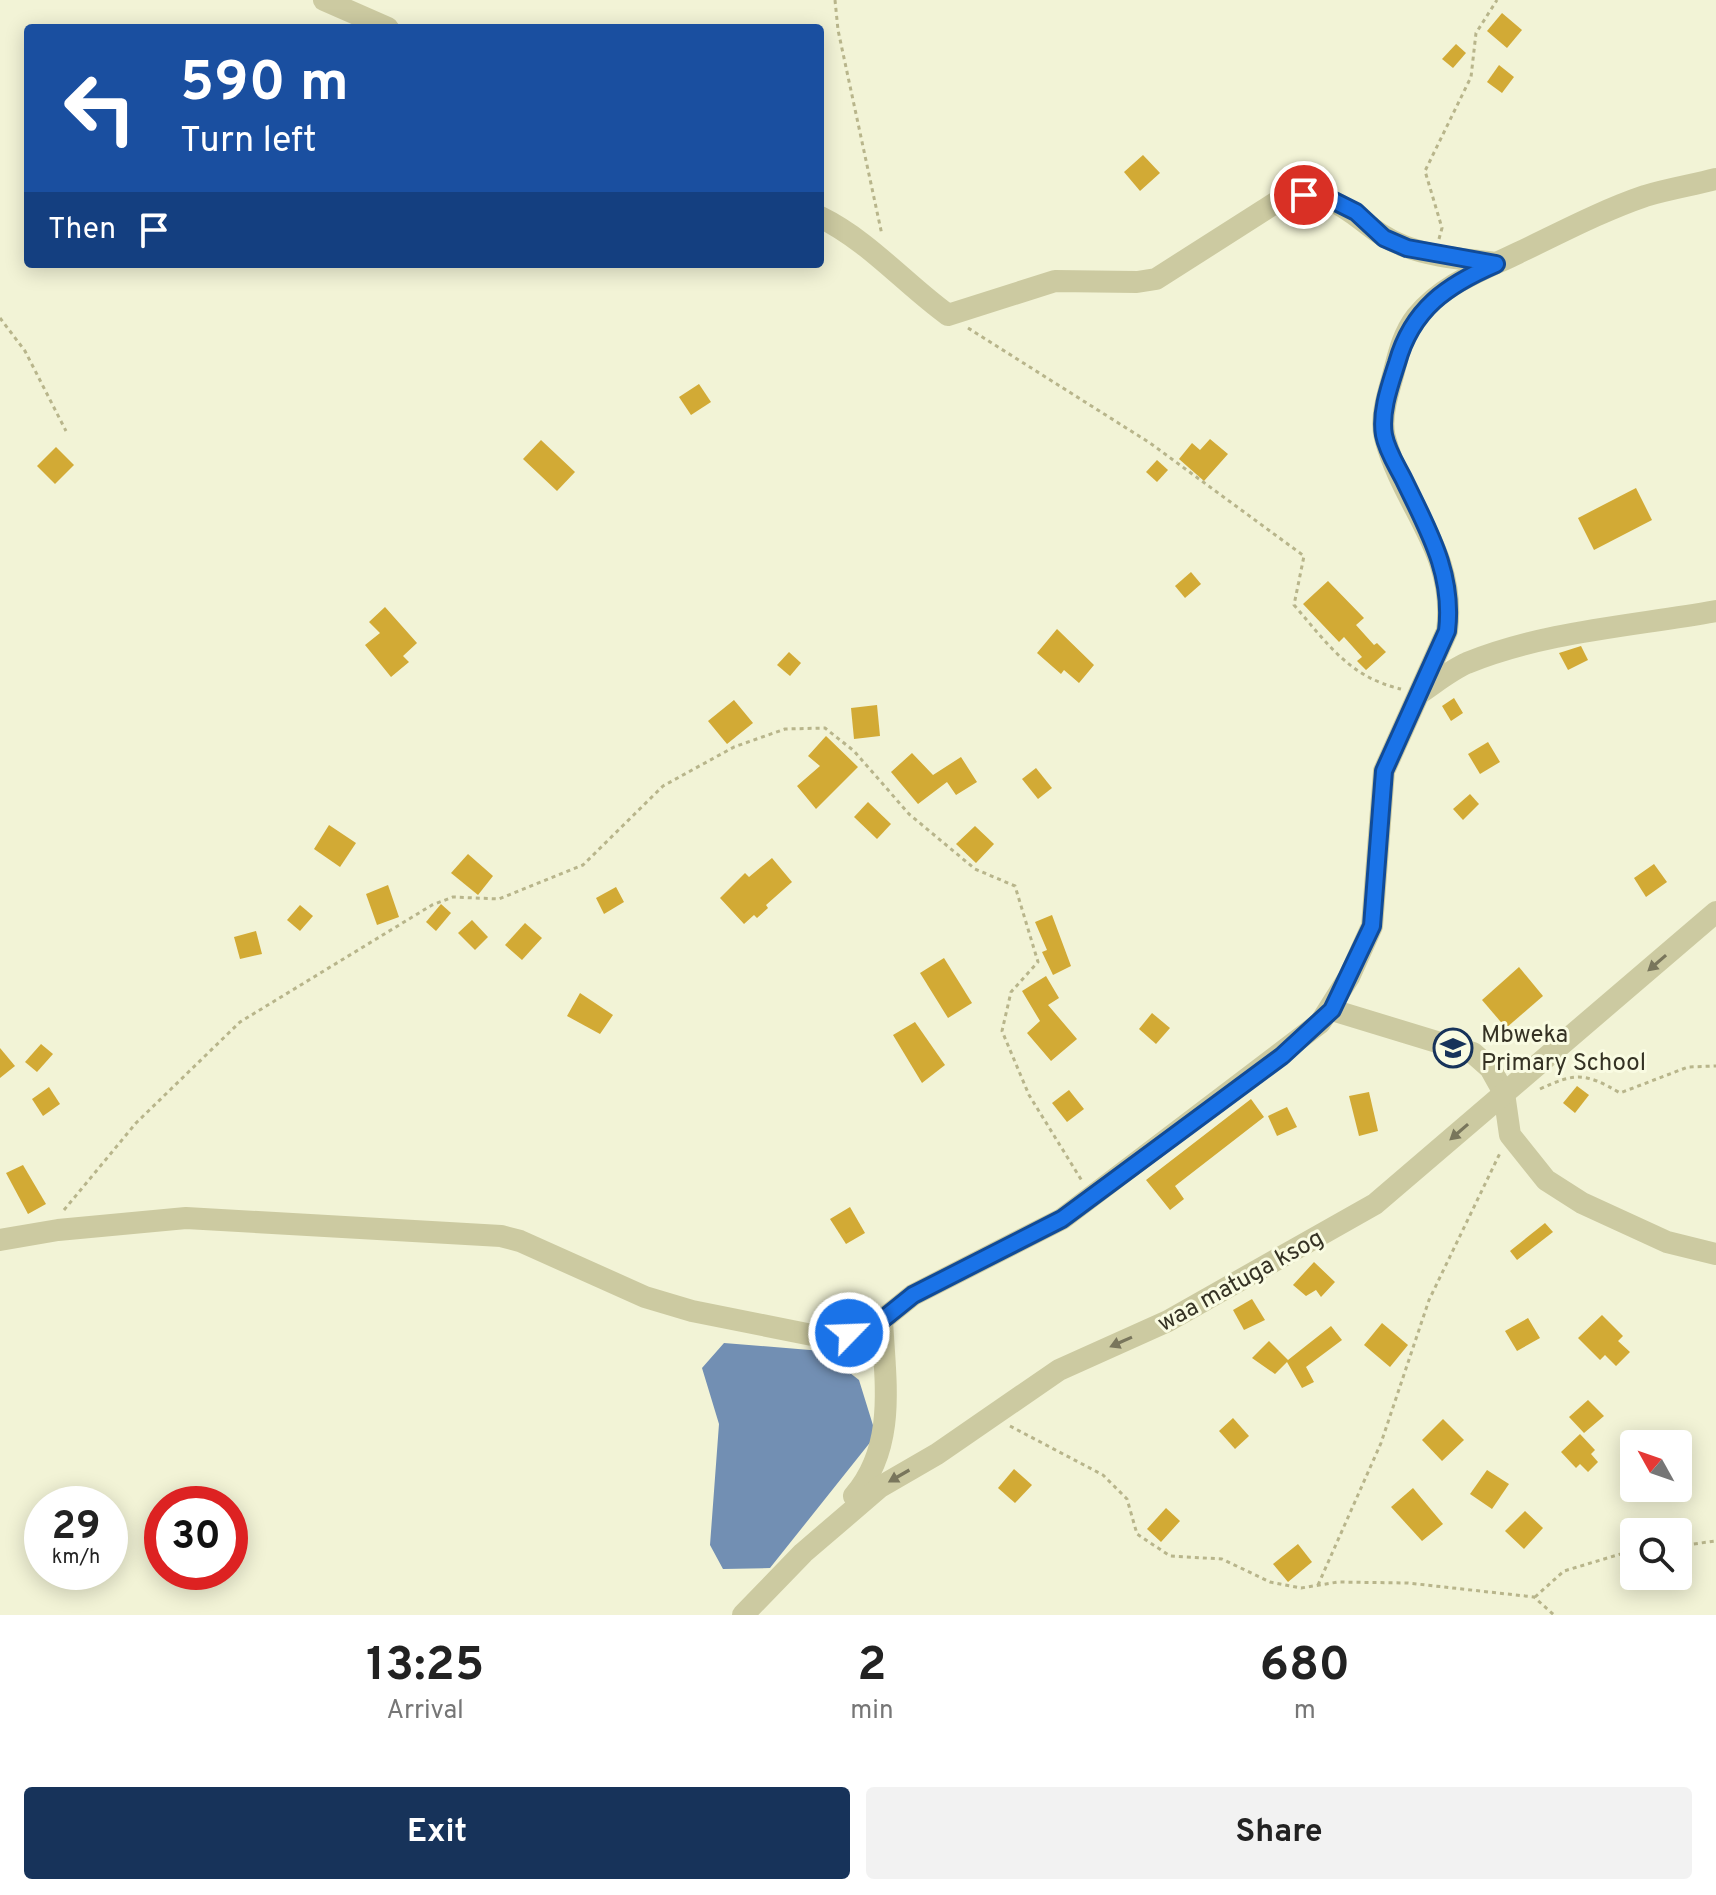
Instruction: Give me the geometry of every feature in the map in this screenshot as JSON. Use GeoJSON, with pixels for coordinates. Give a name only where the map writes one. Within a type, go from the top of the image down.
{"type":"FeatureCollection","features":[{"type":"Feature","properties":{"kind":"street"},"geometry":{"type":"LineString","coordinates":[[324,0],[379,24]]}},
{"type":"Feature","properties":{"kind":"street"},"geometry":{"type":"LineString","coordinates":[[0,1240],[46,1232],[186,1218],[501,1236],[520,1241],[645,1297],[707,1314],[822,1337],[849,1333],[882,1320],[913,1295],[1041,1232],[1282,1056],[1332,1010],[1372,926],[1384,771],[1447,631],[1446,573],[1384,433],[1386,399],[1403,341],[1415,319],[1436,296],[1458,280],[1591,217],[1647,196],[1716,179]]}},
{"type":"Feature","properties":{"kind":"street"},"geometry":{"type":"LineString","coordinates":[[824,219],[865,245],[918,293],[948,315],[1055,281],[1137,282],[1156,279],[1283,198],[1304,195],[1334,201],[1356,212],[1384,238],[1435,255],[1496,264]]}},
{"type":"Feature","properties":{"kind":"street"},"geometry":{"type":"LineString","coordinates":[[1419,694],[1464,664],[1546,637],[1716,611]]}},
{"type":"Feature","properties":{"kind":"street","name":"waa matuga ksog"},"geometry":{"type":"LineString","coordinates":[[743,1615],[803,1553],[880,1487],[1059,1370],[1168,1321],[1375,1204],[1716,912]]}},
{"type":"Feature","properties":{"kind":"street"},"geometry":{"type":"LineString","coordinates":[[1332,1010],[1466,1048],[1483,1059],[1504,1093],[1510,1135],[1546,1180],[1582,1203],[1667,1242],[1716,1254]]}},
{"type":"Feature","properties":{"kind":"street"},"geometry":{"type":"LineString","coordinates":[[803,1553],[871,1476],[878,1459],[887,1415],[882,1320]]}},
{"type":"Feature","properties":{"kind":"path"},"geometry":{"type":"LineString","coordinates":[[835,0],[838,30],[882,236]]}},
{"type":"Feature","properties":{"kind":"path"},"geometry":{"type":"LineString","coordinates":[[1435,255],[1442,228],[1425,171],[1471,77],[1476,33],[1497,0]]}},
{"type":"Feature","properties":{"kind":"path"},"geometry":{"type":"LineString","coordinates":[[948,315],[1150,443],[1304,556],[1294,605],[1347,665],[1373,682],[1419,694]]}},
{"type":"Feature","properties":{"kind":"path"},"geometry":{"type":"LineString","coordinates":[[0,318],[25,351],[66,431]]}},
{"type":"Feature","properties":{"kind":"path"},"geometry":{"type":"LineString","coordinates":[[46,1232],[136,1123],[240,1022],[432,905],[453,897],[499,899],[583,865],[663,786],[734,747],[785,729],[825,728],[854,751],[909,814],[975,869],[1015,886],[1038,962],[1011,992],[1002,1031],[1029,1095],[1091,1195]]}},
{"type":"Feature","properties":{"kind":"path"},"geometry":{"type":"LineString","coordinates":[[1530,1093],[1569,1075],[1600,1081],[1620,1093],[1688,1067],[1716,1066]]}},
{"type":"Feature","properties":{"kind":"path"},"geometry":{"type":"LineString","coordinates":[[1318,1585],[1381,1443],[1429,1300],[1510,1135]]}},
{"type":"Feature","properties":{"kind":"path"},"geometry":{"type":"LineString","coordinates":[[991,1416],[1103,1475],[1127,1499],[1137,1534],[1170,1556],[1222,1559],[1270,1582],[1301,1588],[1408,1583],[1534,1597],[1554,1615]]}},
{"type":"Feature","properties":{"kind":"path"},"geometry":{"type":"LineString","coordinates":[[1692,1544],[1716,1541]]}},
{"type":"Feature","properties":{"kind":"path"},"geometry":{"type":"LineString","coordinates":[[1534,1597],[1564,1571],[1620,1554]]}},
{"type":"Feature","properties":{"kind":"water"},"geometry":{"type":"Polygon","coordinates":[[[724,1343],[822,1351],[859,1380],[876,1435],[770,1568],[723,1569],[710,1545],[719,1424],[702,1368],[724,1343]]]}},
{"type":"Feature","properties":{"kind":"building"},"geometry":{"type":"Polygon","coordinates":[[[1502,13],[1522,30],[1507,48],[1487,31],[1502,13]]]}},
{"type":"Feature","properties":{"kind":"building"},"geometry":{"type":"Polygon","coordinates":[[[1456,44],[1466,53],[1453,68],[1442,59],[1456,44]]]}},
{"type":"Feature","properties":{"kind":"building"},"geometry":{"type":"Polygon","coordinates":[[[1499,65],[1514,77],[1502,93],[1487,82],[1499,65]]]}},
{"type":"Feature","properties":{"kind":"building"},"geometry":{"type":"Polygon","coordinates":[[[1143,155],[1160,173],[1140,191],[1124,172],[1143,155]]]}},
{"type":"Feature","properties":{"kind":"building"},"geometry":{"type":"Polygon","coordinates":[[[699,384],[711,402],[691,415],[679,397],[699,384]]]}},
{"type":"Feature","properties":{"kind":"building"},"geometry":{"type":"Polygon","coordinates":[[[1210,439],[1228,454],[1204,481],[1179,459],[1192,443],[1200,450],[1210,439]]]}},
{"type":"Feature","properties":{"kind":"building"},"geometry":{"type":"Polygon","coordinates":[[[541,440],[575,472],[557,491],[523,459],[541,440]]]}},
{"type":"Feature","properties":{"kind":"building"},"geometry":{"type":"Polygon","coordinates":[[[56,447],[74,465],[55,484],[37,466],[56,447]]]}},
{"type":"Feature","properties":{"kind":"building"},"geometry":{"type":"Polygon","coordinates":[[[1157,460],[1168,470],[1157,482],[1146,472],[1157,460]]]}},
{"type":"Feature","properties":{"kind":"building"},"geometry":{"type":"Polygon","coordinates":[[[1636,488],[1652,520],[1594,550],[1578,518],[1636,488]]]}},
{"type":"Feature","properties":{"kind":"building"},"geometry":{"type":"Polygon","coordinates":[[[1191,572],[1201,584],[1185,598],[1175,586],[1191,572]]]}},
{"type":"Feature","properties":{"kind":"building"},"geometry":{"type":"Polygon","coordinates":[[[1328,581],[1364,618],[1356,625],[1374,645],[1377,643],[1386,652],[1366,670],[1357,661],[1362,657],[1344,637],[1339,642],[1303,604],[1328,581]]]}},
{"type":"Feature","properties":{"kind":"building"},"geometry":{"type":"Polygon","coordinates":[[[385,607],[417,643],[403,656],[409,662],[391,677],[365,645],[380,633],[369,622],[385,607]]]}},
{"type":"Feature","properties":{"kind":"building"},"geometry":{"type":"Polygon","coordinates":[[[1057,629],[1094,665],[1079,683],[1064,670],[1061,674],[1037,653],[1057,629]]]}},
{"type":"Feature","properties":{"kind":"building"},"geometry":{"type":"Polygon","coordinates":[[[1581,646],[1588,660],[1568,670],[1559,653],[1581,646]]]}},
{"type":"Feature","properties":{"kind":"building"},"geometry":{"type":"Polygon","coordinates":[[[789,652],[801,663],[790,676],[777,665],[789,652]]]}},
{"type":"Feature","properties":{"kind":"building"},"geometry":{"type":"Polygon","coordinates":[[[1454,698],[1463,713],[1451,721],[1442,706],[1454,698]]]}},
{"type":"Feature","properties":{"kind":"building"},"geometry":{"type":"Polygon","coordinates":[[[734,700],[753,723],[727,744],[708,721],[734,700]]]}},
{"type":"Feature","properties":{"kind":"building"},"geometry":{"type":"Polygon","coordinates":[[[877,705],[880,736],[854,739],[851,708],[877,705]]]}},
{"type":"Feature","properties":{"kind":"building"},"geometry":{"type":"Polygon","coordinates":[[[826,736],[858,767],[816,809],[797,786],[820,766],[808,756],[826,736]]]}},
{"type":"Feature","properties":{"kind":"building"},"geometry":{"type":"Polygon","coordinates":[[[1488,742],[1500,762],[1480,774],[1468,754],[1488,742]]]}},
{"type":"Feature","properties":{"kind":"building"},"geometry":{"type":"Polygon","coordinates":[[[912,753],[933,775],[961,757],[977,782],[956,795],[947,782],[918,804],[891,772],[912,753]]]}},
{"type":"Feature","properties":{"kind":"building"},"geometry":{"type":"Polygon","coordinates":[[[1036,768],[1052,788],[1038,799],[1022,779],[1036,768]]]}},
{"type":"Feature","properties":{"kind":"building"},"geometry":{"type":"Polygon","coordinates":[[[1470,794],[1479,804],[1463,820],[1453,809],[1470,794]]]}},
{"type":"Feature","properties":{"kind":"building"},"geometry":{"type":"Polygon","coordinates":[[[868,802],[891,824],[877,839],[854,817],[868,802]]]}},
{"type":"Feature","properties":{"kind":"building"},"geometry":{"type":"Polygon","coordinates":[[[329,825],[356,843],[340,867],[314,849],[329,825]]]}},
{"type":"Feature","properties":{"kind":"building"},"geometry":{"type":"Polygon","coordinates":[[[975,826],[994,844],[976,863],[956,844],[975,826]]]}},
{"type":"Feature","properties":{"kind":"building"},"geometry":{"type":"Polygon","coordinates":[[[468,854],[493,876],[478,895],[451,873],[468,854]]]}},
{"type":"Feature","properties":{"kind":"building"},"geometry":{"type":"Polygon","coordinates":[[[772,858],[792,882],[766,905],[768,908],[757,918],[754,915],[744,924],[720,898],[745,873],[749,877],[772,858]]]}},
{"type":"Feature","properties":{"kind":"building"},"geometry":{"type":"Polygon","coordinates":[[[1654,864],[1667,882],[1646,897],[1634,878],[1654,864]]]}},
{"type":"Feature","properties":{"kind":"building"},"geometry":{"type":"Polygon","coordinates":[[[388,885],[399,917],[377,925],[366,894],[388,885]]]}},
{"type":"Feature","properties":{"kind":"building"},"geometry":{"type":"Polygon","coordinates":[[[616,887],[624,902],[604,914],[596,898],[616,887]]]}},
{"type":"Feature","properties":{"kind":"building"},"geometry":{"type":"Polygon","coordinates":[[[441,904],[451,913],[436,931],[426,922],[441,904]]]}},
{"type":"Feature","properties":{"kind":"building"},"geometry":{"type":"Polygon","coordinates":[[[300,905],[313,916],[300,931],[287,920],[300,905]]]}},
{"type":"Feature","properties":{"kind":"building"},"geometry":{"type":"Polygon","coordinates":[[[1052,915],[1071,966],[1053,975],[1042,952],[1047,950],[1035,922],[1052,915]]]}},
{"type":"Feature","properties":{"kind":"building"},"geometry":{"type":"Polygon","coordinates":[[[472,920],[488,937],[475,950],[458,933],[472,920]]]}},
{"type":"Feature","properties":{"kind":"building"},"geometry":{"type":"Polygon","coordinates":[[[525,923],[542,938],[522,960],[505,945],[525,923]]]}},
{"type":"Feature","properties":{"kind":"building"},"geometry":{"type":"Polygon","coordinates":[[[256,931],[262,954],[240,959],[234,937],[256,931]]]}},
{"type":"Feature","properties":{"kind":"building"},"geometry":{"type":"Polygon","coordinates":[[[944,958],[972,1003],[948,1018],[920,973],[944,958]]]}},
{"type":"Feature","properties":{"kind":"building"},"geometry":{"type":"Polygon","coordinates":[[[1519,967],[1543,996],[1506,1028],[1482,1000],[1519,967]]]}},
{"type":"Feature","properties":{"kind":"building"},"geometry":{"type":"Polygon","coordinates":[[[1046,976],[1059,998],[1048,1005],[1077,1039],[1051,1061],[1027,1033],[1040,1021],[1022,991],[1046,976]]]}},
{"type":"Feature","properties":{"kind":"building"},"geometry":{"type":"Polygon","coordinates":[[[580,993],[613,1015],[600,1034],[567,1016],[580,993]]]}},
{"type":"Feature","properties":{"kind":"building"},"geometry":{"type":"Polygon","coordinates":[[[1152,1013],[1170,1028],[1156,1044],[1139,1029],[1152,1013]]]}},
{"type":"Feature","properties":{"kind":"building"},"geometry":{"type":"Polygon","coordinates":[[[915,1022],[945,1065],[922,1083],[893,1035],[915,1022]]]}},
{"type":"Feature","properties":{"kind":"building"},"geometry":{"type":"Polygon","coordinates":[[[41,1044],[53,1054],[37,1072],[25,1062],[41,1044]]]}},
{"type":"Feature","properties":{"kind":"building"},"geometry":{"type":"Polygon","coordinates":[[[0,1048],[15,1066],[0,1078],[0,1048]]]}},
{"type":"Feature","properties":{"kind":"building"},"geometry":{"type":"Polygon","coordinates":[[[1577,1086],[1589,1095],[1575,1113],[1563,1103],[1577,1086]]]}},
{"type":"Feature","properties":{"kind":"building"},"geometry":{"type":"Polygon","coordinates":[[[49,1087],[60,1104],[43,1116],[32,1099],[49,1087]]]}},
{"type":"Feature","properties":{"kind":"building"},"geometry":{"type":"Polygon","coordinates":[[[1069,1090],[1084,1109],[1067,1122],[1052,1103],[1069,1090]]]}},
{"type":"Feature","properties":{"kind":"building"},"geometry":{"type":"Polygon","coordinates":[[[1369,1092],[1378,1131],[1359,1136],[1349,1096],[1369,1092]]]}},
{"type":"Feature","properties":{"kind":"building"},"geometry":{"type":"Polygon","coordinates":[[[1251,1099],[1264,1117],[1175,1186],[1184,1199],[1170,1210],[1146,1180],[1251,1099]]]}},
{"type":"Feature","properties":{"kind":"building"},"geometry":{"type":"Polygon","coordinates":[[[1287,1107],[1297,1127],[1277,1136],[1268,1116],[1287,1107]]]}},
{"type":"Feature","properties":{"kind":"building"},"geometry":{"type":"Polygon","coordinates":[[[23,1165],[46,1204],[28,1214],[6,1173],[23,1165]]]}},
{"type":"Feature","properties":{"kind":"building"},"geometry":{"type":"Polygon","coordinates":[[[850,1207],[865,1233],[846,1244],[830,1219],[850,1207]]]}},
{"type":"Feature","properties":{"kind":"building"},"geometry":{"type":"Polygon","coordinates":[[[1545,1223],[1553,1232],[1517,1260],[1510,1251],[1545,1223]]]}},
{"type":"Feature","properties":{"kind":"building"},"geometry":{"type":"Polygon","coordinates":[[[1314,1262],[1335,1282],[1321,1297],[1316,1290],[1306,1296],[1293,1285],[1314,1262]]]}},
{"type":"Feature","properties":{"kind":"building"},"geometry":{"type":"Polygon","coordinates":[[[1252,1299],[1265,1320],[1244,1330],[1233,1310],[1252,1299]]]}},
{"type":"Feature","properties":{"kind":"building"},"geometry":{"type":"Polygon","coordinates":[[[1602,1315],[1623,1336],[1618,1341],[1630,1352],[1616,1366],[1605,1355],[1600,1360],[1578,1338],[1602,1315]]]}},
{"type":"Feature","properties":{"kind":"building"},"geometry":{"type":"Polygon","coordinates":[[[1528,1318],[1540,1338],[1517,1351],[1505,1331],[1528,1318]]]}},
{"type":"Feature","properties":{"kind":"building"},"geometry":{"type":"Polygon","coordinates":[[[1382,1323],[1408,1345],[1390,1367],[1364,1345],[1382,1323]]]}},
{"type":"Feature","properties":{"kind":"building"},"geometry":{"type":"Polygon","coordinates":[[[1331,1326],[1342,1340],[1306,1367],[1314,1382],[1302,1388],[1287,1362],[1275,1374],[1252,1358],[1269,1341],[1288,1360],[1331,1326]]]}},
{"type":"Feature","properties":{"kind":"building"},"geometry":{"type":"Polygon","coordinates":[[[1588,1400],[1604,1416],[1584,1433],[1569,1417],[1588,1400]]]}},
{"type":"Feature","properties":{"kind":"building"},"geometry":{"type":"Polygon","coordinates":[[[1233,1418],[1249,1436],[1235,1449],[1219,1431],[1233,1418]]]}},
{"type":"Feature","properties":{"kind":"building"},"geometry":{"type":"Polygon","coordinates":[[[1443,1419],[1464,1440],[1442,1461],[1422,1440],[1443,1419]]]}},
{"type":"Feature","properties":{"kind":"building"},"geometry":{"type":"Polygon","coordinates":[[[1580,1434],[1595,1450],[1591,1454],[1598,1462],[1588,1472],[1580,1464],[1576,1468],[1561,1452],[1580,1434]]]}},
{"type":"Feature","properties":{"kind":"building"},"geometry":{"type":"Polygon","coordinates":[[[1014,1469],[1032,1485],[1015,1503],[998,1488],[1014,1469]]]}},
{"type":"Feature","properties":{"kind":"building"},"geometry":{"type":"Polygon","coordinates":[[[1487,1470],[1509,1484],[1492,1509],[1470,1494],[1487,1470]]]}},
{"type":"Feature","properties":{"kind":"building"},"geometry":{"type":"Polygon","coordinates":[[[1413,1488],[1443,1524],[1422,1541],[1391,1507],[1413,1488]]]}},
{"type":"Feature","properties":{"kind":"building"},"geometry":{"type":"Polygon","coordinates":[[[1166,1508],[1180,1521],[1161,1542],[1147,1529],[1166,1508]]]}},
{"type":"Feature","properties":{"kind":"building"},"geometry":{"type":"Polygon","coordinates":[[[1525,1511],[1543,1528],[1524,1549],[1505,1531],[1525,1511]]]}},
{"type":"Feature","properties":{"kind":"building"},"geometry":{"type":"Polygon","coordinates":[[[1298,1544],[1312,1562],[1288,1582],[1273,1564],[1298,1544]]]}},
{"type":"Feature","properties":{"kind":"place","name":"Mbweka Primary School"},"geometry":{"type":"Point","coordinates":[1453,1048]}},
{"type":"Feature","properties":{"kind":"route"},"geometry":{"type":"LineString","coordinates":[[849,1333],[882,1320],[913,1295],[1062,1219],[1282,1056],[1332,1010],[1372,926],[1384,771],[1447,631],[1450,612],[1446,573],[1439,552],[1389,450],[1384,433],[1386,399],[1403,341],[1415,319],[1436,296],[1458,280],[1496,264],[1407,248],[1384,238],[1356,212],[1334,201],[1304,195]]}}]}
